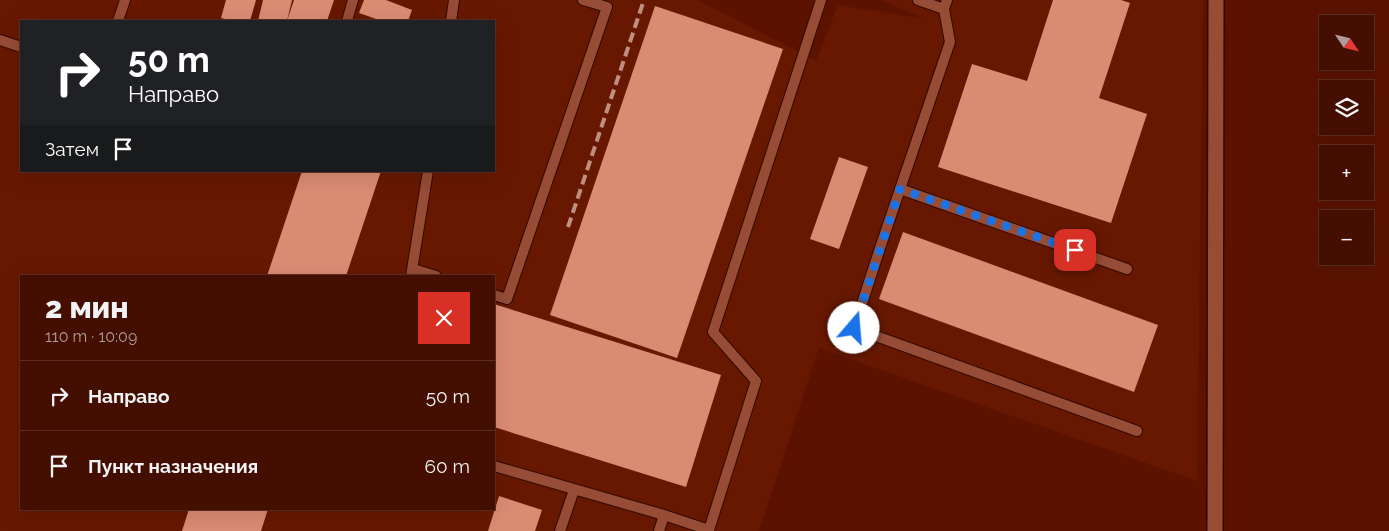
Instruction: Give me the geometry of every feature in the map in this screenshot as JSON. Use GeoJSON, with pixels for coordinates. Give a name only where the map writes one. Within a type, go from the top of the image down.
{"type":"FeatureCollection","features":[{"type":"Feature","properties":{"kind":"street"},"geometry":{"type":"LineString","coordinates":[[1215,531],[1216,0]]}},
{"type":"Feature","properties":{"kind":"lane"},"geometry":{"type":"LineString","coordinates":[[118,20],[125,0]]}},
{"type":"Feature","properties":{"kind":"lane"},"geometry":{"type":"LineString","coordinates":[[346,20],[353,0]]}},
{"type":"Feature","properties":{"kind":"lane"},"geometry":{"type":"LineString","coordinates":[[451,20],[454,0]]}},
{"type":"Feature","properties":{"kind":"lane"},"geometry":{"type":"LineString","coordinates":[[495,295],[507,299],[607,8],[583,0]]}},
{"type":"Feature","properties":{"kind":"lane"},"geometry":{"type":"LineString","coordinates":[[495,466],[664,515],[709,530],[756,381],[713,332],[821,0]]}},
{"type":"Feature","properties":{"kind":"lane"},"geometry":{"type":"LineString","coordinates":[[918,0],[945,5],[950,42],[854,328],[1137,430]]}},
{"type":"Feature","properties":{"kind":"lane"},"geometry":{"type":"LineString","coordinates":[[0,40],[20,47]]}},
{"type":"Feature","properties":{"kind":"lane"},"geometry":{"type":"LineString","coordinates":[[428,172],[412,273],[428,275]]}},
{"type":"Feature","properties":{"kind":"lane"},"geometry":{"type":"LineString","coordinates":[[900,189],[1127,269]]}},
{"type":"Feature","properties":{"kind":"lane"},"geometry":{"type":"LineString","coordinates":[[560,531],[574,490]]}},
{"type":"Feature","properties":{"kind":"lane"},"geometry":{"type":"LineString","coordinates":[[659,531],[664,515]]}},
{"type":"Feature","properties":{"kind":"shaded area"},"geometry":{"type":"Polygon","coordinates":[[[0,0],[698,0],[816,61],[838,5],[924,19],[882,0],[1203,0],[1197,481],[819,348],[759,531],[0,531],[0,0]]]}},
{"type":"Feature","properties":{"kind":"building"},"geometry":{"type":"Polygon","coordinates":[[[226,0],[256,0],[250,20],[221,18],[226,0]]]}},
{"type":"Feature","properties":{"kind":"building"},"geometry":{"type":"Polygon","coordinates":[[[263,0],[292,0],[287,20],[258,20],[263,0]]]}},
{"type":"Feature","properties":{"kind":"building"},"geometry":{"type":"Polygon","coordinates":[[[294,0],[334,0],[327,20],[287,20],[294,0]]]}},
{"type":"Feature","properties":{"kind":"building"},"geometry":{"type":"Polygon","coordinates":[[[364,0],[386,0],[412,10],[408,20],[379,20],[359,13],[364,0]]]}},
{"type":"Feature","properties":{"kind":"building"},"geometry":{"type":"Polygon","coordinates":[[[1053,0],[1121,0],[1130,3],[1099,98],[1147,114],[1111,223],[938,167],[972,64],[1027,81],[1053,0]]]}},
{"type":"Feature","properties":{"kind":"building"},"geometry":{"type":"Polygon","coordinates":[[[655,6],[783,49],[677,358],[550,315],[655,6]]]}},
{"type":"Feature","properties":{"kind":"building"},"geometry":{"type":"Polygon","coordinates":[[[839,157],[868,167],[839,249],[810,239],[839,157]]]}},
{"type":"Feature","properties":{"kind":"building"},"geometry":{"type":"Polygon","coordinates":[[[302,172],[381,172],[346,275],[267,275],[302,172]]]}},
{"type":"Feature","properties":{"kind":"building"},"geometry":{"type":"Polygon","coordinates":[[[903,232],[1158,325],[1134,392],[879,299],[903,232]]]}},
{"type":"Feature","properties":{"kind":"building"},"geometry":{"type":"Polygon","coordinates":[[[495,304],[721,375],[686,487],[495,427],[495,304]]]}},
{"type":"Feature","properties":{"kind":"building"},"geometry":{"type":"Polygon","coordinates":[[[499,496],[542,510],[535,531],[488,531],[499,496]]]}},
{"type":"Feature","properties":{"kind":"building"},"geometry":{"type":"Polygon","coordinates":[[[189,510],[268,510],[261,531],[182,531],[189,510]]]}},
{"type":"Feature","properties":{"kind":"railway"},"geometry":{"type":"LineString","coordinates":[[568,227],[644,0]]}},
{"type":"Feature","properties":{"kind":"route"},"geometry":{"type":"LineString","coordinates":[[854,328],[900,189],[1075,250]]}}]}
